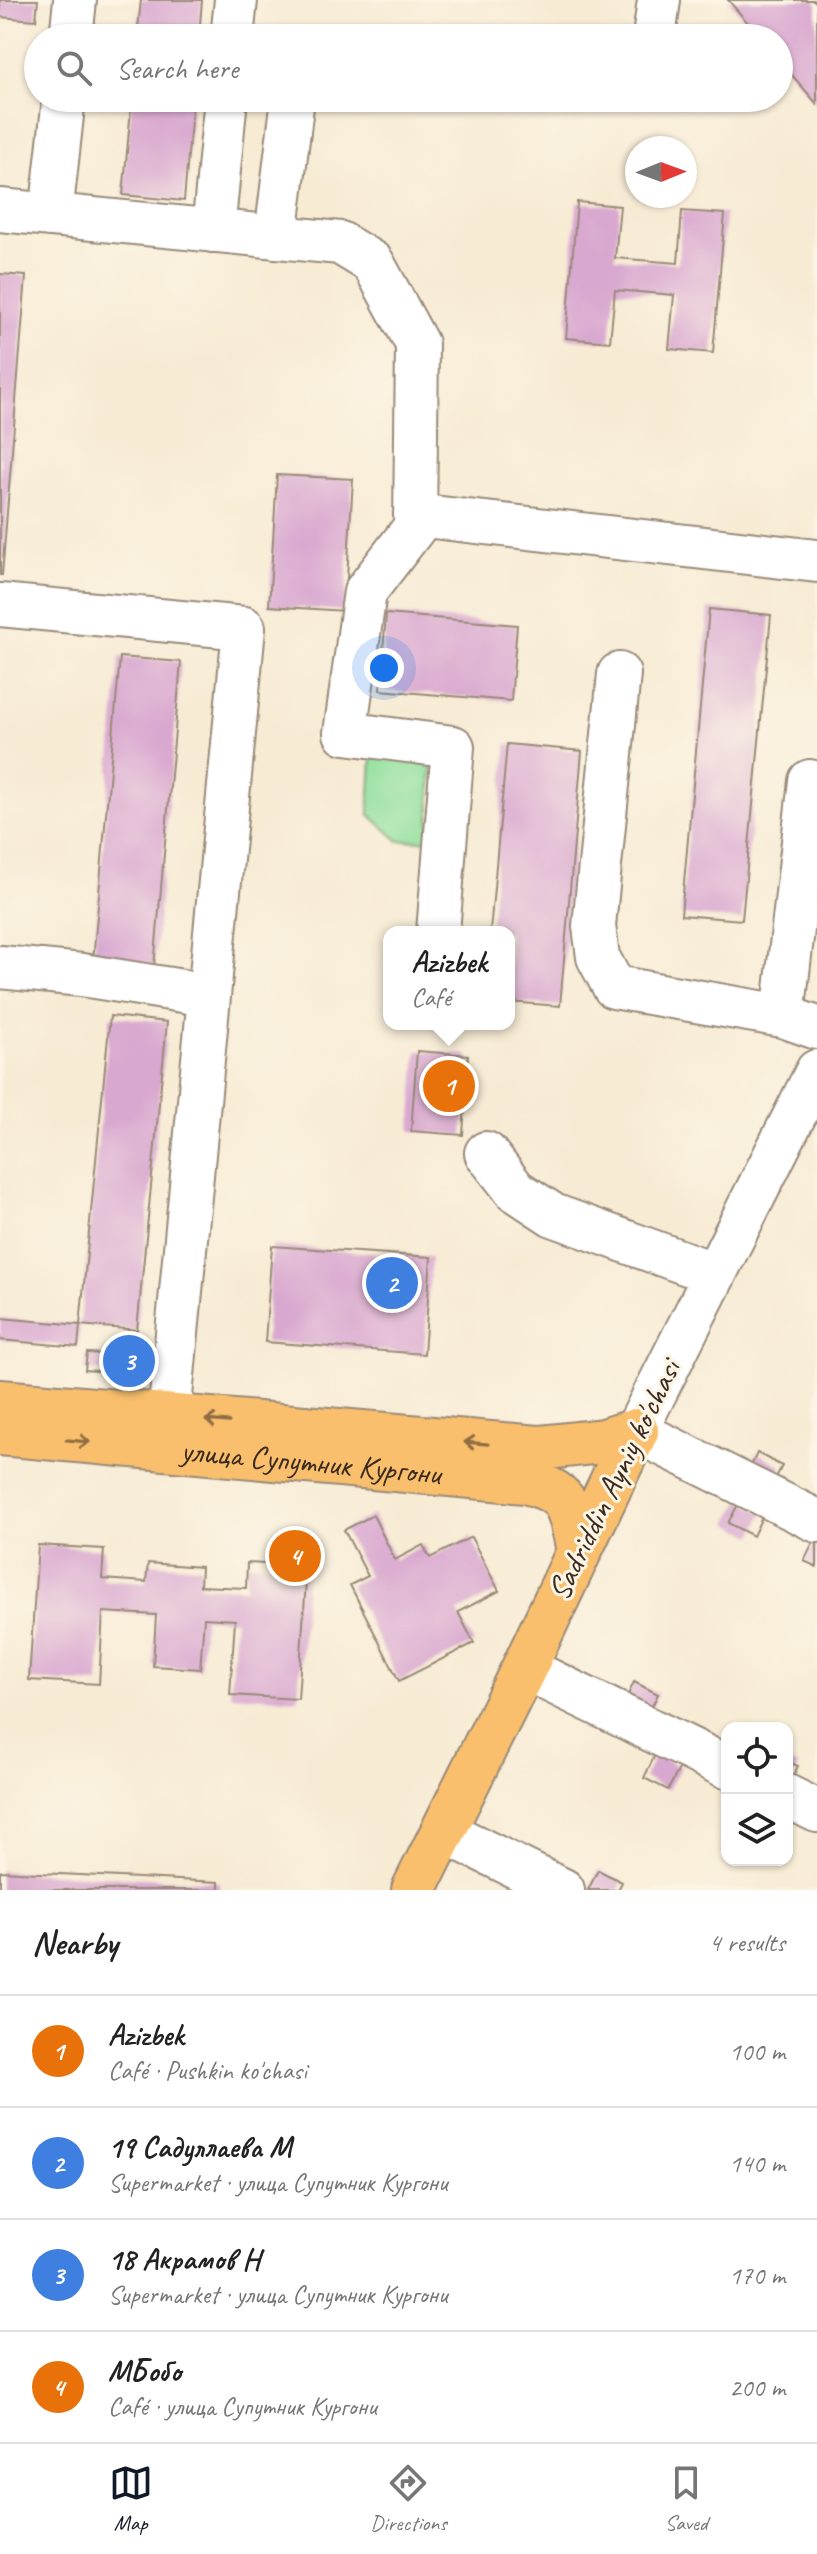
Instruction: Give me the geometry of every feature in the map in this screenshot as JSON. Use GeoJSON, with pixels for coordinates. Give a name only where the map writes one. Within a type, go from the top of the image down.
{"type":"FeatureCollection","features":[{"type":"Feature","properties":{"kind":"main road"},"geometry":{"type":"LineString","coordinates":[[0,1402],[166,1432]]}},
{"type":"Feature","properties":{"kind":"main road"},"geometry":{"type":"LineString","coordinates":[[531,1465],[636,1431]]}},
{"type":"Feature","properties":{"kind":"main road","name":"Sadriddin Ayniy ko'chasi"},"geometry":{"type":"LineString","coordinates":[[414,1890],[636,1431]]}},
{"type":"Feature","properties":{"kind":"main road","name":"улица Супутник Кургони"},"geometry":{"type":"LineString","coordinates":[[0,1433],[166,1432],[531,1465],[569,1507],[579,1550]]}},
{"type":"Feature","properties":{"kind":"street"},"geometry":{"type":"LineString","coordinates":[[72,24],[75,0]]}},
{"type":"Feature","properties":{"kind":"street"},"geometry":{"type":"LineString","coordinates":[[233,24],[236,0]]}},
{"type":"Feature","properties":{"kind":"street"},"geometry":{"type":"LineString","coordinates":[[656,24],[659,0]]}},
{"type":"Feature","properties":{"kind":"street"},"geometry":{"type":"LineString","coordinates":[[51,215],[62,112]]}},
{"type":"Feature","properties":{"kind":"street"},"geometry":{"type":"LineString","coordinates":[[213,231],[225,112]]}},
{"type":"Feature","properties":{"kind":"street"},"geometry":{"type":"LineString","coordinates":[[276,237],[291,112]]}},
{"type":"Feature","properties":{"kind":"street"},"geometry":{"type":"LineString","coordinates":[[0,210],[340,243],[373,263],[417,344],[415,527],[365,592],[345,733],[453,747],[438,926]]}},
{"type":"Feature","properties":{"kind":"street"},"geometry":{"type":"LineString","coordinates":[[415,515],[817,561]]}},
{"type":"Feature","properties":{"kind":"street"},"geometry":{"type":"LineString","coordinates":[[0,605],[244,628],[166,1432]]}},
{"type":"Feature","properties":{"kind":"street"},"geometry":{"type":"LineString","coordinates":[[619,674],[594,926],[598,957],[614,987],[800,1022],[810,781]]}},
{"type":"Feature","properties":{"kind":"street"},"geometry":{"type":"LineString","coordinates":[[0,967],[82,975],[208,995]]}},
{"type":"Feature","properties":{"kind":"street","name":"Sadriddin Ayniy ko'chasi"},"geometry":{"type":"LineString","coordinates":[[636,1431],[817,1071]]}},
{"type":"Feature","properties":{"kind":"street"},"geometry":{"type":"LineString","coordinates":[[486,1153],[515,1190],[553,1215],[715,1274]]}},
{"type":"Feature","properties":{"kind":"street"},"geometry":{"type":"LineString","coordinates":[[636,1431],[817,1521]]}},
{"type":"Feature","properties":{"kind":"street"},"geometry":{"type":"LineString","coordinates":[[524,1668],[721,1764]]}},
{"type":"Feature","properties":{"kind":"street"},"geometry":{"type":"LineString","coordinates":[[793,1799],[817,1811]]}},
{"type":"Feature","properties":{"kind":"street"},"geometry":{"type":"LineString","coordinates":[[443,1831],[563,1890]]}},
{"type":"Feature","properties":{"kind":"green space"},"geometry":{"type":"Polygon","coordinates":[[[372,756],[432,761],[429,840],[399,841],[369,814],[372,756]]]}},
{"type":"Feature","properties":{"kind":"building"},"geometry":{"type":"Polygon","coordinates":[[[0,0],[38,0],[36,20],[0,17],[0,0]]]}},
{"type":"Feature","properties":{"kind":"building"},"geometry":{"type":"Polygon","coordinates":[[[141,0],[202,0],[200,24],[138,24],[141,0]]]}},
{"type":"Feature","properties":{"kind":"building"},"geometry":{"type":"Polygon","coordinates":[[[728,0],[814,0],[817,4],[817,104],[793,76],[793,24],[749,24],[728,0]]]}},
{"type":"Feature","properties":{"kind":"building"},"geometry":{"type":"Polygon","coordinates":[[[131,112],[192,112],[184,201],[123,195],[131,112]]]}},
{"type":"Feature","properties":{"kind":"building"},"geometry":{"type":"Polygon","coordinates":[[[577,202],[620,206],[615,258],[678,263],[682,211],[725,214],[713,353],[669,349],[674,295],[615,290],[610,342],[566,338],[577,202]]]}},
{"type":"Feature","properties":{"kind":"building"},"geometry":{"type":"Polygon","coordinates":[[[0,274],[26,276],[2,575],[0,575],[0,274]]]}},
{"type":"Feature","properties":{"kind":"building"},"geometry":{"type":"Polygon","coordinates":[[[277,475],[353,479],[345,611],[269,606],[277,475]]]}},
{"type":"Feature","properties":{"kind":"building"},"geometry":{"type":"Polygon","coordinates":[[[709,609],[771,615],[742,920],[681,915],[709,609]]]}},
{"type":"Feature","properties":{"kind":"building"},"geometry":{"type":"Polygon","coordinates":[[[386,614],[517,625],[511,701],[380,690],[386,614]]]}},
{"type":"Feature","properties":{"kind":"building"},"geometry":{"type":"Polygon","coordinates":[[[120,657],[181,662],[154,967],[93,961],[120,657]]]}},
{"type":"Feature","properties":{"kind":"building"},"geometry":{"type":"Polygon","coordinates":[[[507,744],[582,751],[560,1006],[515,1002],[515,926],[491,926],[507,744]]]}},
{"type":"Feature","properties":{"kind":"building"},"geometry":{"type":"Polygon","coordinates":[[[110,1016],[167,1022],[137,1330],[80,1325],[110,1016]]]}},
{"type":"Feature","properties":{"kind":"building"},"geometry":{"type":"Polygon","coordinates":[[[417,1051],[468,1055],[463,1135],[411,1131],[417,1051]]]}},
{"type":"Feature","properties":{"kind":"building"},"geometry":{"type":"Polygon","coordinates":[[[272,1246],[431,1257],[424,1354],[265,1342],[272,1246]]]}},
{"type":"Feature","properties":{"kind":"building"},"geometry":{"type":"Polygon","coordinates":[[[0,1318],[80,1325],[78,1347],[0,1340],[0,1318]]]}},
{"type":"Feature","properties":{"kind":"building"},"geometry":{"type":"Polygon","coordinates":[[[87,1353],[136,1356],[135,1374],[85,1370],[87,1353]]]}},
{"type":"Feature","properties":{"kind":"building"},"geometry":{"type":"Polygon","coordinates":[[[757,1453],[782,1466],[770,1489],[746,1477],[757,1453]]]}},
{"type":"Feature","properties":{"kind":"building"},"geometry":{"type":"Polygon","coordinates":[[[740,1501],[764,1513],[753,1536],[728,1523],[740,1501]]]}},
{"type":"Feature","properties":{"kind":"building"},"geometry":{"type":"Polygon","coordinates":[[[373,1515],[395,1560],[423,1545],[430,1558],[471,1537],[499,1591],[458,1612],[474,1643],[399,1681],[350,1585],[368,1576],[344,1530],[373,1515]]]}},
{"type":"Feature","properties":{"kind":"building"},"geometry":{"type":"Polygon","coordinates":[[[817,1535],[817,1567],[804,1561],[817,1535]]]}},
{"type":"Feature","properties":{"kind":"building"},"geometry":{"type":"Polygon","coordinates":[[[38,1545],[104,1549],[102,1579],[146,1582],[148,1563],[201,1567],[200,1586],[246,1588],[247,1563],[307,1566],[298,1699],[230,1695],[235,1620],[204,1618],[200,1669],[153,1666],[156,1615],[103,1612],[99,1684],[29,1680],[38,1545]]]}},
{"type":"Feature","properties":{"kind":"building"},"geometry":{"type":"Polygon","coordinates":[[[634,1682],[658,1694],[647,1717],[623,1705],[634,1682]]]}},
{"type":"Feature","properties":{"kind":"building"},"geometry":{"type":"Polygon","coordinates":[[[655,1755],[680,1767],[668,1790],[644,1778],[655,1755]]]}},
{"type":"Feature","properties":{"kind":"building"},"geometry":{"type":"Polygon","coordinates":[[[598,1870],[622,1882],[618,1890],[588,1890],[598,1870]]]}},
{"type":"Feature","properties":{"kind":"building"},"geometry":{"type":"Polygon","coordinates":[[[0,1871],[219,1882],[219,1890],[0,1890],[0,1871]]]}},
{"type":"Feature","properties":{"kind":"place","name":"Azizbek"},"geometry":{"type":"Point","coordinates":[449,1086]}},
{"type":"Feature","properties":{"kind":"place","name":"19 Садуллаева М"},"geometry":{"type":"Point","coordinates":[392,1283]}},
{"type":"Feature","properties":{"kind":"place","name":"18 Акрамов Н"},"geometry":{"type":"Point","coordinates":[129,1361]}},
{"type":"Feature","properties":{"kind":"place","name":"МБобо"},"geometry":{"type":"Point","coordinates":[295,1556]}}]}
